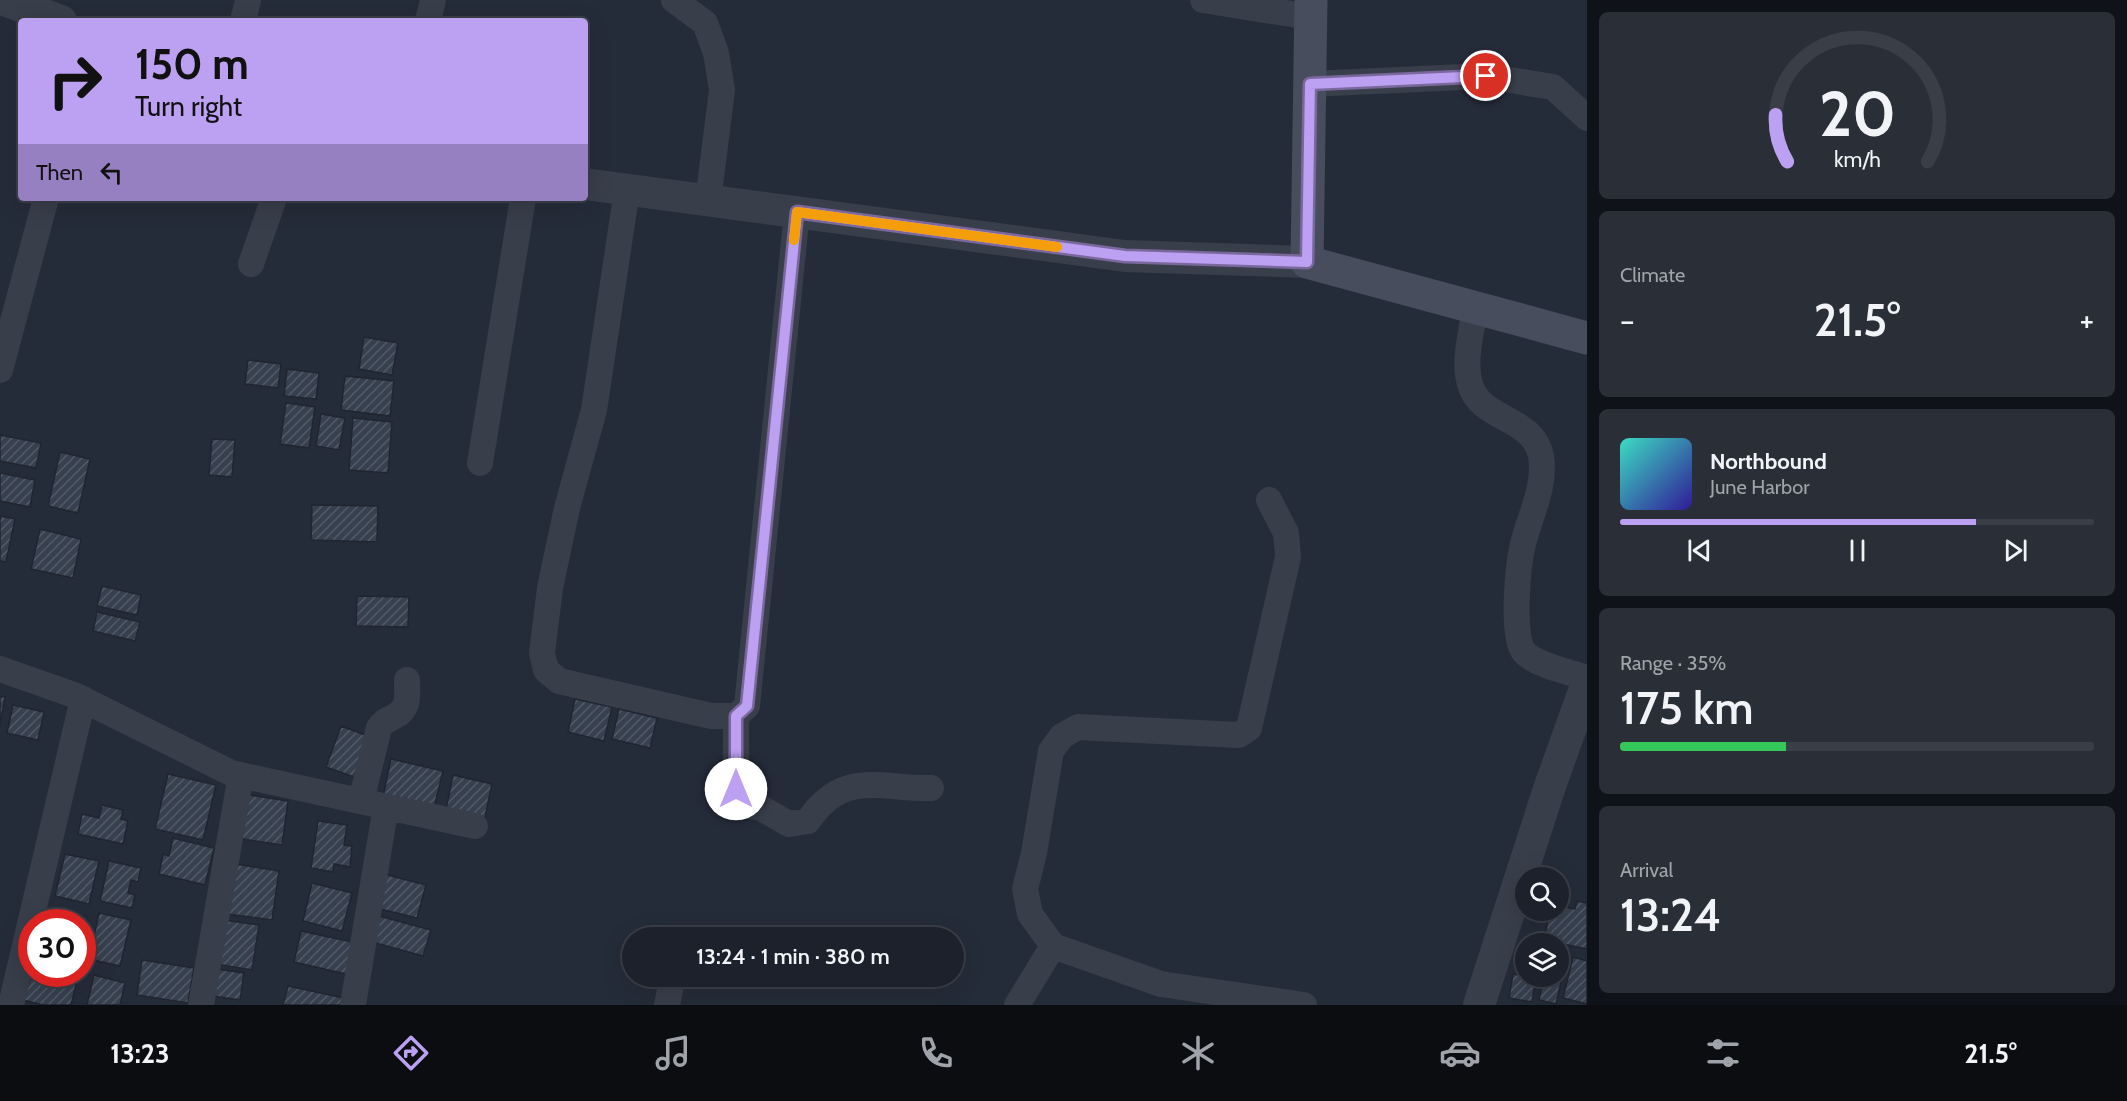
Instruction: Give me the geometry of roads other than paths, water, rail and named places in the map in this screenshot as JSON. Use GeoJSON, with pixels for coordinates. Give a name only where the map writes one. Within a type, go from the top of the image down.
{"type":"FeatureCollection","features":[{"type":"Feature","properties":{"kind":"main road"},"geometry":{"type":"LineString","coordinates":[[1311,8],[1307,262],[1587,338]]}},
{"type":"Feature","properties":{"kind":"street"},"geometry":{"type":"LineString","coordinates":[[4,0],[53,18]]}},
{"type":"Feature","properties":{"kind":"street"},"geometry":{"type":"LineString","coordinates":[[244,18],[248,0]]}},
{"type":"Feature","properties":{"kind":"street"},"geometry":{"type":"LineString","coordinates":[[429,18],[433,0]]}},
{"type":"Feature","properties":{"kind":"street"},"geometry":{"type":"LineString","coordinates":[[674,0],[705,23],[716,53],[722,90],[708,201]]}},
{"type":"Feature","properties":{"kind":"street"},"geometry":{"type":"LineString","coordinates":[[1203,0],[1311,8]]}},
{"type":"Feature","properties":{"kind":"street"},"geometry":{"type":"LineString","coordinates":[[1310,84],[1486,76],[1552,87],[1587,118]]}},
{"type":"Feature","properties":{"kind":"street"},"geometry":{"type":"LineString","coordinates":[[588,184],[1125,256],[1307,262]]}},
{"type":"Feature","properties":{"kind":"street"},"geometry":{"type":"LineString","coordinates":[[627,190],[594,410],[567,508],[550,588],[542,653],[546,670],[559,681],[711,716],[736,716],[747,706],[797,212]]}},
{"type":"Feature","properties":{"kind":"street"},"geometry":{"type":"LineString","coordinates":[[0,370],[45,201]]}},
{"type":"Feature","properties":{"kind":"street"},"geometry":{"type":"LineString","coordinates":[[251,264],[273,201]]}},
{"type":"Feature","properties":{"kind":"street"},"geometry":{"type":"LineString","coordinates":[[480,463],[523,201]]}},
{"type":"Feature","properties":{"kind":"street"},"geometry":{"type":"LineString","coordinates":[[1475,307],[1468,363],[1469,383],[1475,398],[1485,407],[1516,423],[1530,434],[1541,454],[1541,484],[1522,546],[1516,609],[1519,640],[1523,651],[1535,660],[1587,678]]}},
{"type":"Feature","properties":{"kind":"street"},"geometry":{"type":"LineString","coordinates":[[1269,500],[1286,533],[1288,557],[1249,728],[1239,735],[1078,728],[1062,736],[1051,751],[1034,853],[1025,890],[1030,914],[1053,946],[1159,995],[1304,1005]]}},
{"type":"Feature","properties":{"kind":"street"},"geometry":{"type":"LineString","coordinates":[[0,669],[83,699],[231,773],[476,826]]}},
{"type":"Feature","properties":{"kind":"street"},"geometry":{"type":"LineString","coordinates":[[361,801],[379,728],[382,722],[399,715],[403,710],[407,703],[407,680]]}},
{"type":"Feature","properties":{"kind":"street"},"geometry":{"type":"LineString","coordinates":[[1479,1005],[1550,786],[1587,683]]}},
{"type":"Feature","properties":{"kind":"street"},"geometry":{"type":"LineString","coordinates":[[11,1005],[83,699]]}},
{"type":"Feature","properties":{"kind":"street"},"geometry":{"type":"LineString","coordinates":[[736,716],[736,789],[743,805],[761,808],[789,824],[808,821],[819,806],[844,789],[864,784],[932,788]]}},
{"type":"Feature","properties":{"kind":"street"},"geometry":{"type":"LineString","coordinates":[[201,1005],[241,775]]}},
{"type":"Feature","properties":{"kind":"street"},"geometry":{"type":"LineString","coordinates":[[353,1005],[386,806]]}},
{"type":"Feature","properties":{"kind":"street"},"geometry":{"type":"LineString","coordinates":[[1017,1005],[1053,946]]}},
{"type":"Feature","properties":{"kind":"street"},"geometry":{"type":"LineString","coordinates":[[667,1005],[671,987]]}}]}
